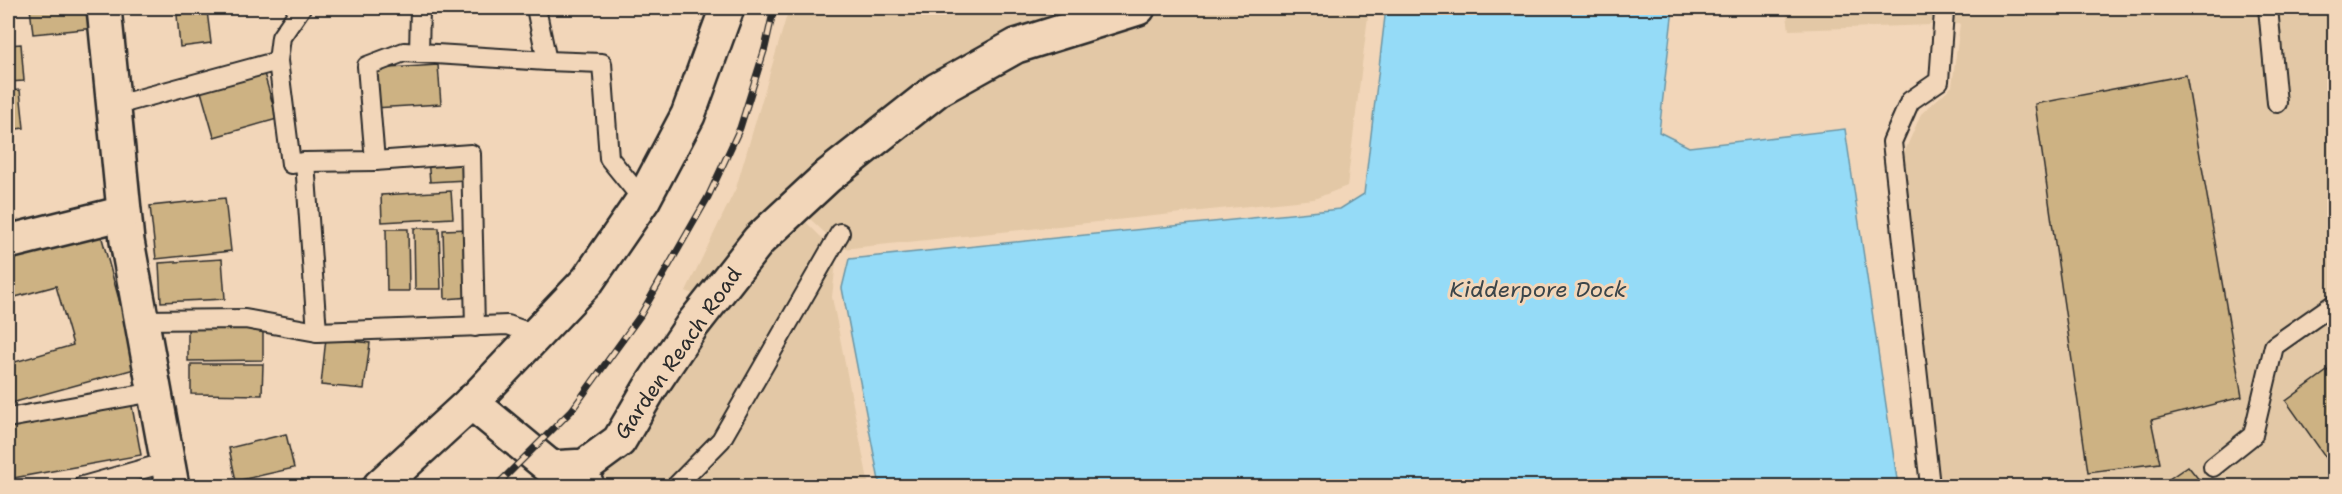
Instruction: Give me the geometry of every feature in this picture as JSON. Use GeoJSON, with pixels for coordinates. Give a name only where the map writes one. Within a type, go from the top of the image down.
{"type":"FeatureCollection","features":[{"type":"Feature","properties":{"kind":"street"},"geometry":{"type":"LineString","coordinates":[[104,8],[127,241],[170,474]]}},
{"type":"Feature","properties":{"kind":"street"},"geometry":{"type":"LineString","coordinates":[[380,486],[471,402],[588,280],[643,200],[688,115],[727,8]]}},
{"type":"Feature","properties":{"kind":"street","name":"Garden Reach Road"},"geometry":{"type":"LineString","coordinates":[[471,402],[551,468],[590,476],[619,441],[650,388],[693,324],[759,240],[828,176],[937,90],[1016,46],[1138,8]]}},
{"type":"Feature","properties":{"kind":"street"},"geometry":{"type":"LineString","coordinates":[[8,242],[124,213]]}},
{"type":"Feature","properties":{"kind":"lane"},"geometry":{"type":"LineString","coordinates":[[301,8],[281,37],[278,61],[291,164],[471,154],[475,327]]}},
{"type":"Feature","properties":{"kind":"lane"},"geometry":{"type":"LineString","coordinates":[[419,53],[420,8]]}},
{"type":"Feature","properties":{"kind":"lane"},"geometry":{"type":"LineString","coordinates":[[536,8],[547,61]]}},
{"type":"Feature","properties":{"kind":"lane"},"geometry":{"type":"LineString","coordinates":[[1930,486],[1892,142],[1910,101],[1939,81],[1944,12],[1947,8]]}},
{"type":"Feature","properties":{"kind":"lane"},"geometry":{"type":"LineString","coordinates":[[2268,8],[2277,103]]}},
{"type":"Feature","properties":{"kind":"lane"},"geometry":{"type":"LineString","coordinates":[[375,161],[367,66],[405,52],[602,63],[609,158],[643,200]]}},
{"type":"Feature","properties":{"kind":"lane"},"geometry":{"type":"LineString","coordinates":[[113,106],[278,61]]}},
{"type":"Feature","properties":{"kind":"lane"},"geometry":{"type":"LineString","coordinates":[[305,162],[317,332]]}},
{"type":"Feature","properties":{"kind":"lane"},"geometry":{"type":"LineString","coordinates":[[676,486],[721,440],[840,233]]}},
{"type":"Feature","properties":{"kind":"lane"},"geometry":{"type":"LineString","coordinates":[[2213,467],[2253,435],[2274,346],[2334,304]]}},
{"type":"Feature","properties":{"kind":"lane"},"geometry":{"type":"LineString","coordinates":[[141,320],[245,319],[317,332],[508,325],[536,335]]}},
{"type":"Feature","properties":{"kind":"lane"},"geometry":{"type":"LineString","coordinates":[[8,417],[154,392]]}},
{"type":"Feature","properties":{"kind":"lane"},"geometry":{"type":"LineString","coordinates":[[83,486],[170,474]]}},
{"type":"Feature","properties":{"kind":"shaded area"},"geometry":{"type":"Polygon","coordinates":[[[789,8],[1369,8],[1347,186],[1314,199],[842,249],[788,198],[704,299],[686,291],[736,188],[789,8]]]}},
{"type":"Feature","properties":{"kind":"shaded area"},"geometry":{"type":"Polygon","coordinates":[[[1786,8],[2334,8],[2334,486],[1940,486],[1904,153],[1921,114],[1952,86],[1960,24],[1789,30],[1786,8]]]}},
{"type":"Feature","properties":{"kind":"shaded area"},"geometry":{"type":"Polygon","coordinates":[[[801,217],[837,253],[832,297],[869,486],[583,486],[585,479],[704,324],[801,217]]]}},
{"type":"Feature","properties":{"kind":"water","name":"Kidderpore Dock"},"geometry":{"type":"Polygon","coordinates":[[[1386,8],[1673,8],[1659,132],[1689,147],[1845,129],[1898,486],[880,486],[842,288],[849,259],[1340,209],[1364,194],[1386,8]]]}},
{"type":"Feature","properties":{"kind":"building"},"geometry":{"type":"Polygon","coordinates":[[[30,8],[92,8],[95,28],[33,34],[30,8]]]}},
{"type":"Feature","properties":{"kind":"building"},"geometry":{"type":"Polygon","coordinates":[[[207,11],[211,43],[180,47],[177,15],[207,11]]]}},
{"type":"Feature","properties":{"kind":"building"},"geometry":{"type":"Polygon","coordinates":[[[21,44],[24,81],[8,82],[8,45],[21,44]]]}},
{"type":"Feature","properties":{"kind":"building"},"geometry":{"type":"Polygon","coordinates":[[[438,65],[441,104],[374,108],[372,69],[438,65]]]}},
{"type":"Feature","properties":{"kind":"building"},"geometry":{"type":"Polygon","coordinates":[[[263,70],[277,119],[214,137],[200,88],[263,70]]]}},
{"type":"Feature","properties":{"kind":"building"},"geometry":{"type":"Polygon","coordinates":[[[2186,75],[2242,397],[2151,420],[2160,463],[2088,472],[2035,104],[2186,75]]]}},
{"type":"Feature","properties":{"kind":"building"},"geometry":{"type":"Polygon","coordinates":[[[20,90],[24,128],[8,130],[8,91],[20,90]]]}},
{"type":"Feature","properties":{"kind":"building"},"geometry":{"type":"Polygon","coordinates":[[[465,157],[466,180],[430,182],[428,159],[465,157]]]}},
{"type":"Feature","properties":{"kind":"building"},"geometry":{"type":"Polygon","coordinates":[[[451,191],[453,218],[382,222],[381,195],[451,191]]]}},
{"type":"Feature","properties":{"kind":"building"},"geometry":{"type":"Polygon","coordinates":[[[225,198],[231,251],[156,259],[150,206],[225,198]]]}},
{"type":"Feature","properties":{"kind":"building"},"geometry":{"type":"Polygon","coordinates":[[[414,228],[439,228],[441,289],[415,289],[414,228]]]}},
{"type":"Feature","properties":{"kind":"building"},"geometry":{"type":"Polygon","coordinates":[[[386,229],[408,229],[409,291],[387,291],[386,229]]]}},
{"type":"Feature","properties":{"kind":"building"},"geometry":{"type":"Polygon","coordinates":[[[470,229],[472,297],[445,299],[443,230],[470,229]]]}},
{"type":"Feature","properties":{"kind":"building"},"geometry":{"type":"Polygon","coordinates":[[[100,231],[138,368],[8,404],[8,364],[73,345],[56,286],[8,299],[8,257],[100,231]]]}},
{"type":"Feature","properties":{"kind":"building"},"geometry":{"type":"Polygon","coordinates":[[[222,259],[225,299],[161,302],[159,263],[222,259]]]}},
{"type":"Feature","properties":{"kind":"building"},"geometry":{"type":"Polygon","coordinates":[[[263,327],[263,360],[188,361],[188,329],[263,327]]]}},
{"type":"Feature","properties":{"kind":"building"},"geometry":{"type":"Polygon","coordinates":[[[326,338],[370,343],[364,389],[321,385],[326,338]]]}},
{"type":"Feature","properties":{"kind":"building"},"geometry":{"type":"Polygon","coordinates":[[[191,364],[263,364],[262,395],[191,394],[191,364]]]}},
{"type":"Feature","properties":{"kind":"building"},"geometry":{"type":"Polygon","coordinates":[[[2334,366],[2334,469],[2286,401],[2334,366]]]}},
{"type":"Feature","properties":{"kind":"building"},"geometry":{"type":"Polygon","coordinates":[[[131,401],[141,455],[8,479],[8,423],[131,401]]]}},
{"type":"Feature","properties":{"kind":"building"},"geometry":{"type":"Polygon","coordinates":[[[286,434],[294,468],[236,481],[229,448],[286,434]]]}},
{"type":"Feature","properties":{"kind":"building"},"geometry":{"type":"Polygon","coordinates":[[[2188,466],[2204,486],[2159,486],[2188,466]]]}},
{"type":"Feature","properties":{"kind":"railway"},"geometry":{"type":"LineString","coordinates":[[496,486],[572,410],[640,316],[708,197],[740,128],[765,48],[774,8]]}}]}
